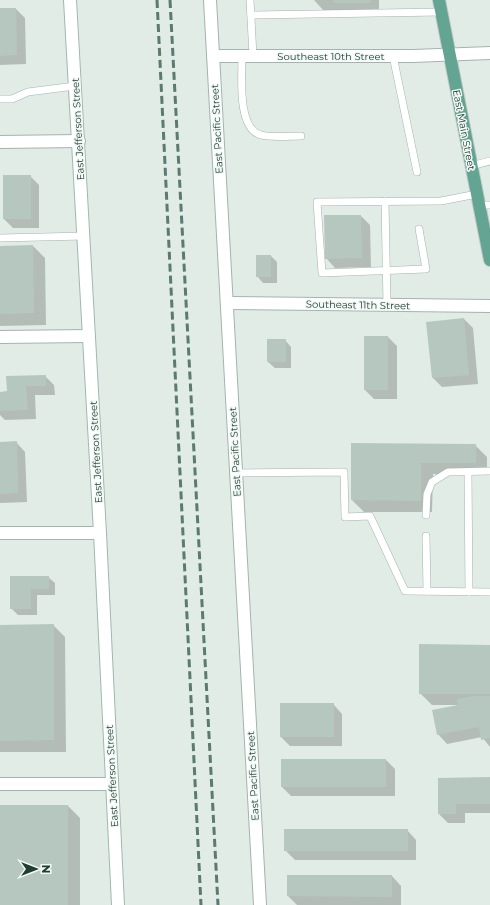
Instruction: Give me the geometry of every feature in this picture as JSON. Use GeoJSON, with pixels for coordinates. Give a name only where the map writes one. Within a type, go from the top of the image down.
{"type":"FeatureCollection","features":[{"type":"Feature","properties":{"kind":"main road","name":"East Main Street"},"geometry":{"type":"LineString","coordinates":[[440,6],[471,166],[482,201],[490,260]]}},
{"type":"Feature","properties":{"kind":"street","name":"East Jefferson Street"},"geometry":{"type":"LineString","coordinates":[[70,0],[90,336],[118,905]]}},
{"type":"Feature","properties":{"kind":"street","name":"East Pacific Street"},"geometry":{"type":"LineString","coordinates":[[210,0],[260,905]]}},
{"type":"Feature","properties":{"kind":"street","name":"Southeast 10th Street"},"geometry":{"type":"LineString","coordinates":[[213,56],[393,56],[490,53]]}},
{"type":"Feature","properties":{"kind":"street"},"geometry":{"type":"LineString","coordinates":[[0,142],[79,141]]}},
{"type":"Feature","properties":{"kind":"street","name":"Southeast 11th Street"},"geometry":{"type":"LineString","coordinates":[[227,303],[490,306]]}},
{"type":"Feature","properties":{"kind":"street"},"geometry":{"type":"LineString","coordinates":[[0,337],[90,336]]}},
{"type":"Feature","properties":{"kind":"street"},"geometry":{"type":"LineString","coordinates":[[0,533],[100,533]]}},
{"type":"Feature","properties":{"kind":"street"},"geometry":{"type":"LineString","coordinates":[[0,784],[112,784]]}},
{"type":"Feature","properties":{"kind":"lane"},"geometry":{"type":"LineString","coordinates":[[250,0],[251,15],[243,107],[247,122],[254,132],[262,136],[301,136]]}},
{"type":"Feature","properties":{"kind":"lane"},"geometry":{"type":"LineString","coordinates":[[251,15],[440,6]]}},
{"type":"Feature","properties":{"kind":"lane"},"geometry":{"type":"LineString","coordinates":[[393,56],[417,172]]}},
{"type":"Feature","properties":{"kind":"lane"},"geometry":{"type":"LineString","coordinates":[[0,98],[12,98],[28,92],[75,86]]}},
{"type":"Feature","properties":{"kind":"lane"},"geometry":{"type":"LineString","coordinates":[[471,166],[490,161]]}},
{"type":"Feature","properties":{"kind":"lane"},"geometry":{"type":"LineString","coordinates":[[385,201],[388,270],[387,305]]}},
{"type":"Feature","properties":{"kind":"lane"},"geometry":{"type":"LineString","coordinates":[[419,229],[426,269],[322,273],[317,202],[482,201]]}},
{"type":"Feature","properties":{"kind":"lane"},"geometry":{"type":"LineString","coordinates":[[0,238],[84,236]]}},
{"type":"Feature","properties":{"kind":"lane"},"geometry":{"type":"LineString","coordinates":[[426,515],[427,494],[432,482],[448,472],[490,471]]}},
{"type":"Feature","properties":{"kind":"lane"},"geometry":{"type":"LineString","coordinates":[[236,473],[344,472],[344,517],[370,516],[405,591],[490,592]]}},
{"type":"Feature","properties":{"kind":"lane"},"geometry":{"type":"LineString","coordinates":[[468,472],[470,592]]}},
{"type":"Feature","properties":{"kind":"lane"},"geometry":{"type":"LineString","coordinates":[[426,536],[427,591]]}},
{"type":"Feature","properties":{"kind":"building"},"geometry":{"type":"Polygon","coordinates":[[[334,0],[370,0],[370,3],[334,3],[334,0]]]}},
{"type":"Feature","properties":{"kind":"building"},"geometry":{"type":"Polygon","coordinates":[[[0,8],[16,8],[17,55],[0,56],[0,8]]]}},
{"type":"Feature","properties":{"kind":"building"},"geometry":{"type":"Polygon","coordinates":[[[3,175],[31,175],[31,219],[3,219],[3,175]]]}},
{"type":"Feature","properties":{"kind":"building"},"geometry":{"type":"Polygon","coordinates":[[[324,215],[361,215],[362,258],[325,259],[324,215]]]}},
{"type":"Feature","properties":{"kind":"building"},"geometry":{"type":"Polygon","coordinates":[[[33,245],[34,313],[0,314],[0,246],[33,245]]]}},
{"type":"Feature","properties":{"kind":"building"},"geometry":{"type":"Polygon","coordinates":[[[256,255],[271,255],[271,277],[256,277],[256,255]]]}},
{"type":"Feature","properties":{"kind":"building"},"geometry":{"type":"Polygon","coordinates":[[[464,318],[469,375],[432,378],[426,322],[464,318]]]}},
{"type":"Feature","properties":{"kind":"building"},"geometry":{"type":"Polygon","coordinates":[[[364,336],[388,336],[388,390],[364,390],[364,336]]]}},
{"type":"Feature","properties":{"kind":"building"},"geometry":{"type":"Polygon","coordinates":[[[267,339],[286,339],[286,362],[267,362],[267,339]]]}},
{"type":"Feature","properties":{"kind":"building"},"geometry":{"type":"Polygon","coordinates":[[[46,375],[46,386],[26,386],[28,410],[0,411],[0,392],[7,391],[6,376],[46,375]]]}},
{"type":"Feature","properties":{"kind":"building"},"geometry":{"type":"Polygon","coordinates":[[[17,441],[18,493],[0,494],[0,442],[17,441]]]}},
{"type":"Feature","properties":{"kind":"building"},"geometry":{"type":"Polygon","coordinates":[[[351,443],[476,444],[476,463],[421,463],[421,501],[351,500],[351,443]]]}},
{"type":"Feature","properties":{"kind":"building"},"geometry":{"type":"Polygon","coordinates":[[[10,576],[49,576],[49,589],[31,589],[31,609],[10,609],[10,576]]]}},
{"type":"Feature","properties":{"kind":"building"},"geometry":{"type":"Polygon","coordinates":[[[54,624],[54,740],[0,741],[0,625],[54,624]]]}},
{"type":"Feature","properties":{"kind":"building"},"geometry":{"type":"Polygon","coordinates":[[[419,644],[490,645],[490,694],[419,694],[419,644]]]}},
{"type":"Feature","properties":{"kind":"building"},"geometry":{"type":"Polygon","coordinates":[[[473,696],[490,696],[490,738],[481,740],[479,727],[437,735],[432,710],[458,705],[457,699],[473,696]]]}},
{"type":"Feature","properties":{"kind":"building"},"geometry":{"type":"Polygon","coordinates":[[[280,703],[334,703],[334,737],[280,737],[280,703]]]}},
{"type":"Feature","properties":{"kind":"building"},"geometry":{"type":"Polygon","coordinates":[[[281,759],[386,759],[386,787],[281,787],[281,759]]]}},
{"type":"Feature","properties":{"kind":"building"},"geometry":{"type":"Polygon","coordinates":[[[490,777],[490,804],[456,804],[456,814],[438,814],[438,778],[490,777]]]}},
{"type":"Feature","properties":{"kind":"building"},"geometry":{"type":"Polygon","coordinates":[[[0,805],[68,805],[68,905],[0,905],[0,805]]]}},
{"type":"Feature","properties":{"kind":"building"},"geometry":{"type":"Polygon","coordinates":[[[284,829],[408,829],[408,851],[284,851],[284,829]]]}},
{"type":"Feature","properties":{"kind":"building"},"geometry":{"type":"Polygon","coordinates":[[[287,875],[392,875],[392,897],[287,896],[287,875]]]}},
{"type":"Feature","properties":{"kind":"railway"},"geometry":{"type":"LineString","coordinates":[[157,0],[201,905]]}},
{"type":"Feature","properties":{"kind":"railway"},"geometry":{"type":"LineString","coordinates":[[170,0],[218,905]]}}]}
